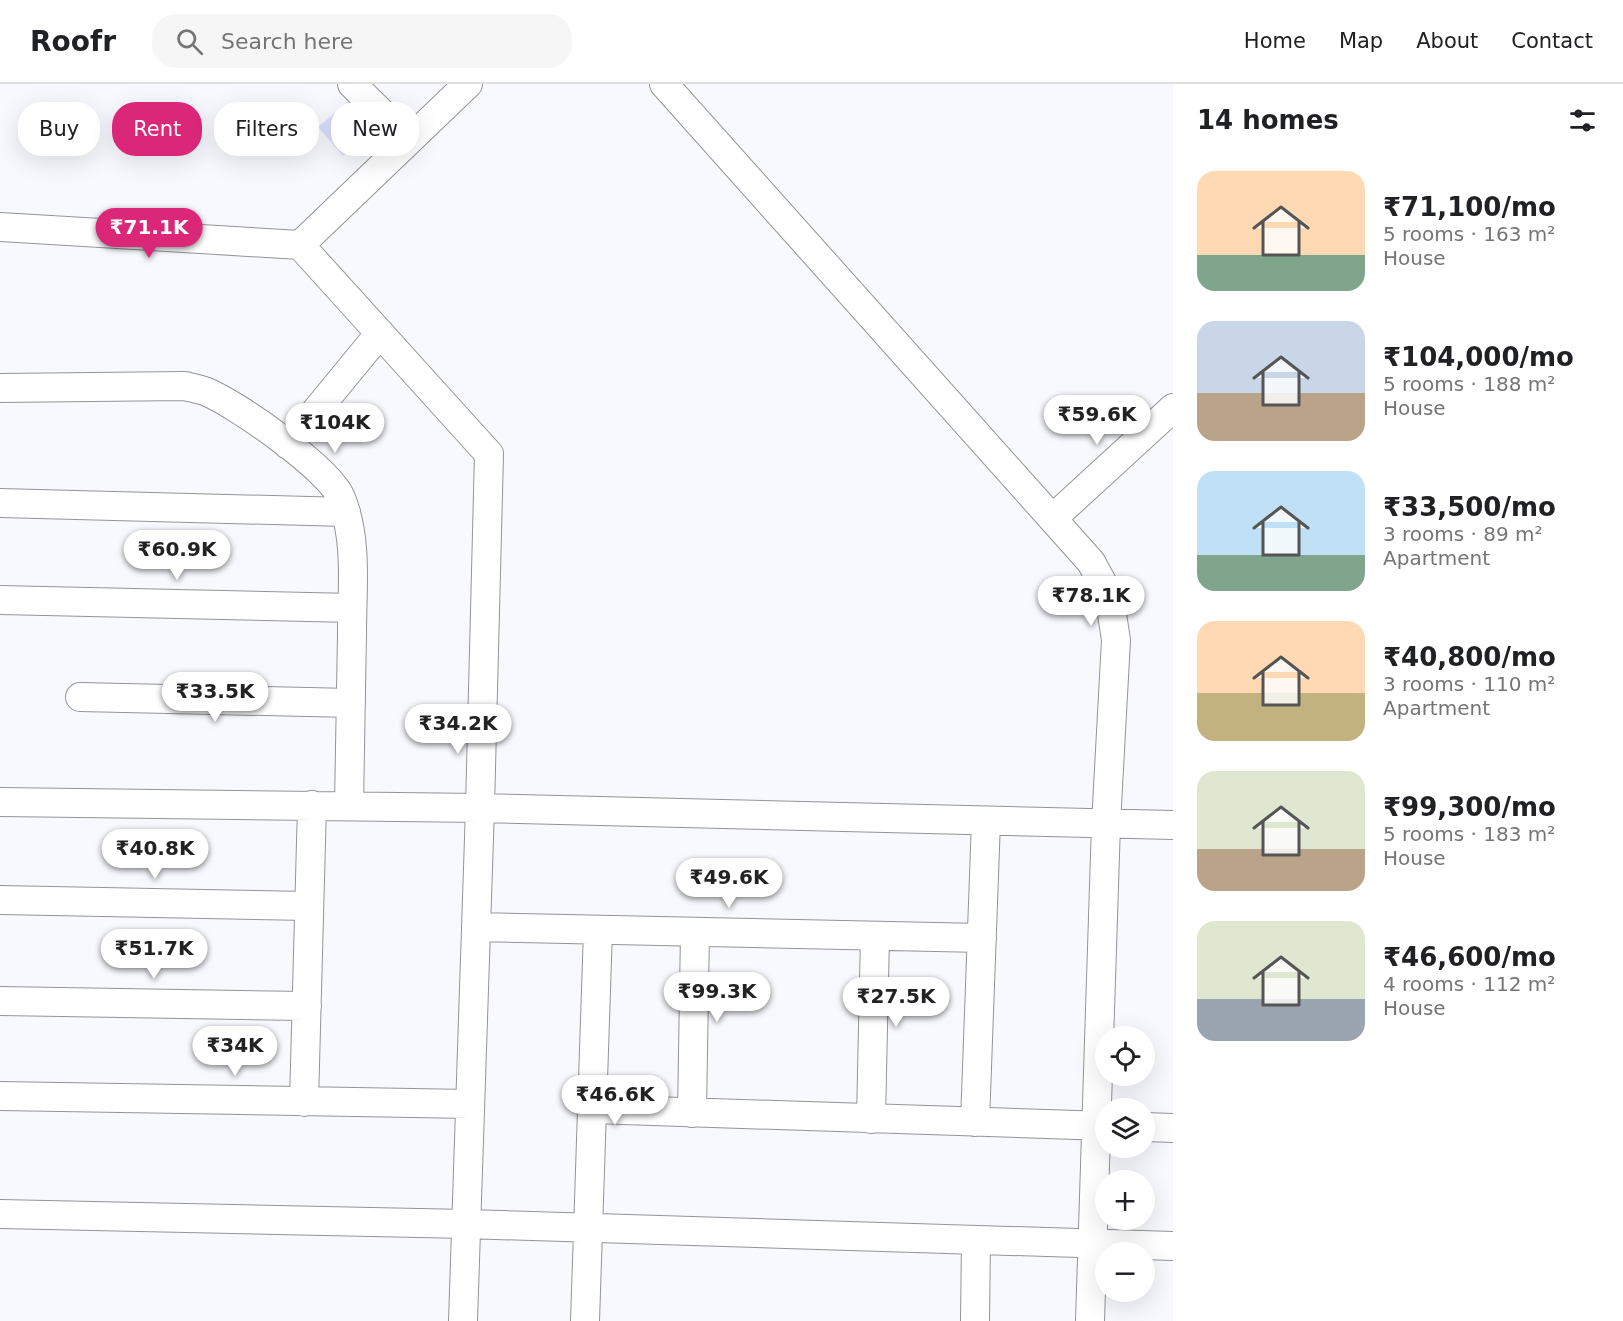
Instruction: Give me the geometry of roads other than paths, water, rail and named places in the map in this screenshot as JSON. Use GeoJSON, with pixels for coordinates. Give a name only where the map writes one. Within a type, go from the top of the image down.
{"type":"FeatureCollection","features":[{"type":"Feature","properties":{"kind":"street"},"geometry":{"type":"LineString","coordinates":[[352,84],[370,102]]}},
{"type":"Feature","properties":{"kind":"street"},"geometry":{"type":"LineString","coordinates":[[419,131],[468,84]]}},
{"type":"Feature","properties":{"kind":"street"},"geometry":{"type":"LineString","coordinates":[[664,84],[1092,562],[1109,594],[1116,640],[1106,824],[1101,1098]]}},
{"type":"Feature","properties":{"kind":"street"},"geometry":{"type":"LineString","coordinates":[[300,244],[392,156]]}},
{"type":"Feature","properties":{"kind":"street"},"geometry":{"type":"LineString","coordinates":[[0,227],[300,244],[489,454],[463,1321]]}},
{"type":"Feature","properties":{"kind":"street"},"geometry":{"type":"LineString","coordinates":[[288,445],[380,333]]}},
{"type":"Feature","properties":{"kind":"street"},"geometry":{"type":"LineString","coordinates":[[0,388],[185,386],[206,391],[231,405],[288,445],[318,469],[340,495],[346,512],[353,559],[349,806]]}},
{"type":"Feature","properties":{"kind":"street"},"geometry":{"type":"LineString","coordinates":[[1053,518],[1173,408]]}},
{"type":"Feature","properties":{"kind":"street"},"geometry":{"type":"LineString","coordinates":[[0,503],[346,512]]}},
{"type":"Feature","properties":{"kind":"street"},"geometry":{"type":"LineString","coordinates":[[0,600],[352,608]]}},
{"type":"Feature","properties":{"kind":"street"},"geometry":{"type":"LineString","coordinates":[[80,697],[351,703]]}},
{"type":"Feature","properties":{"kind":"street"},"geometry":{"type":"LineString","coordinates":[[0,802],[480,808],[1173,825]]}},
{"type":"Feature","properties":{"kind":"street"},"geometry":{"type":"LineString","coordinates":[[304,1102],[312,805]]}},
{"type":"Feature","properties":{"kind":"street"},"geometry":{"type":"LineString","coordinates":[[975,1122],[986,821]]}},
{"type":"Feature","properties":{"kind":"street"},"geometry":{"type":"LineString","coordinates":[[0,900],[309,906]]}},
{"type":"Feature","properties":{"kind":"street"},"geometry":{"type":"LineString","coordinates":[[476,927],[982,938]]}},
{"type":"Feature","properties":{"kind":"street"},"geometry":{"type":"LineString","coordinates":[[585,1321],[598,930]]}},
{"type":"Feature","properties":{"kind":"street"},"geometry":{"type":"LineString","coordinates":[[692,1113],[695,932]]}},
{"type":"Feature","properties":{"kind":"street"},"geometry":{"type":"LineString","coordinates":[[871,1119],[875,936]]}},
{"type":"Feature","properties":{"kind":"street"},"geometry":{"type":"LineString","coordinates":[[0,1001],[307,1006]]}},
{"type":"Feature","properties":{"kind":"street"},"geometry":{"type":"LineString","coordinates":[[0,1096],[470,1104]]}},
{"type":"Feature","properties":{"kind":"street"},"geometry":{"type":"LineString","coordinates":[[593,1109],[1095,1126]]}},
{"type":"Feature","properties":{"kind":"street"},"geometry":{"type":"LineString","coordinates":[[1155,1127],[1173,1128]]}},
{"type":"Feature","properties":{"kind":"street"},"geometry":{"type":"LineString","coordinates":[[1090,1321],[1099,1158]]}},
{"type":"Feature","properties":{"kind":"street"},"geometry":{"type":"LineString","coordinates":[[0,1214],[466,1224],[1173,1246]]}},
{"type":"Feature","properties":{"kind":"street"},"geometry":{"type":"LineString","coordinates":[[975,1321],[976,1240]]}}]}
